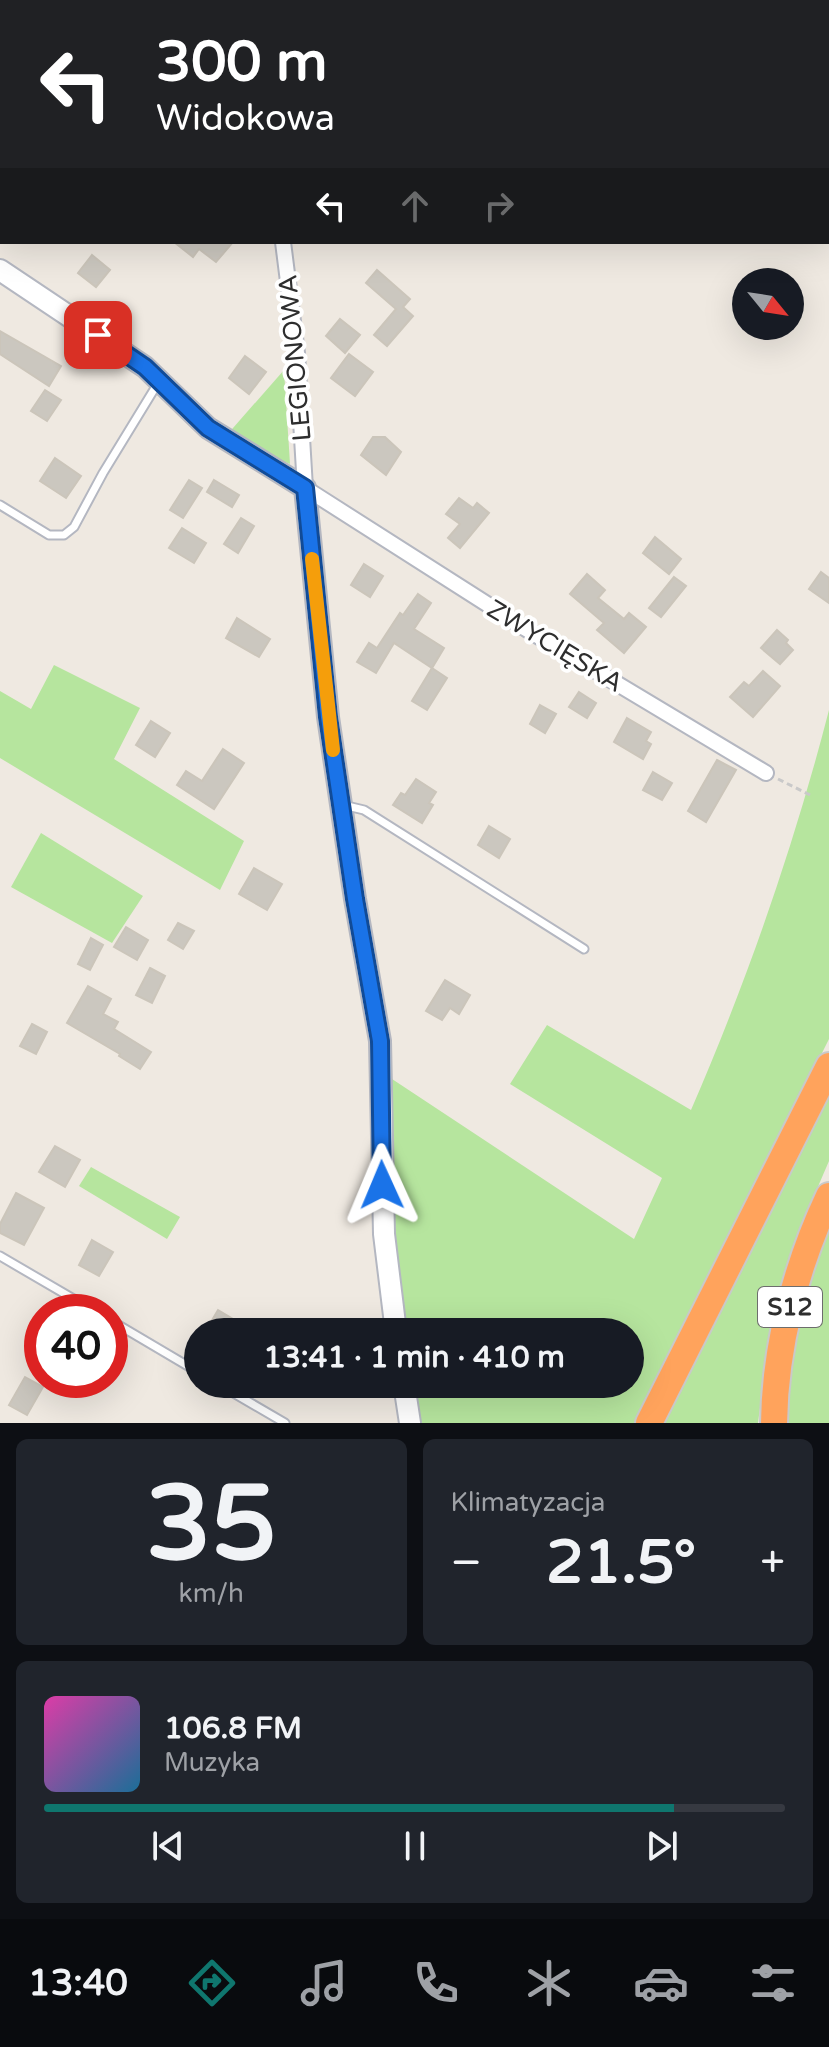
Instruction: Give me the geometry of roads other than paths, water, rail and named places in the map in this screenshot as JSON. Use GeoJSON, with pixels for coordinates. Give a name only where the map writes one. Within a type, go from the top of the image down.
{"type":"FeatureCollection","features":[{"type":"Feature","properties":{"kind":"highway"},"geometry":{"type":"LineString","coordinates":[[649,1423],[829,1066]]}},
{"type":"Feature","properties":{"kind":"highway","name":"S12"},"geometry":{"type":"LineString","coordinates":[[774,1423],[788,1315],[804,1257],[829,1196]]}},
{"type":"Feature","properties":{"kind":"street","name":"LEGIONOWA"},"geometry":{"type":"LineString","coordinates":[[283,244],[297,353],[305,488],[328,717],[380,1041],[384,1234],[394,1318]]}},
{"type":"Feature","properties":{"kind":"street"},"geometry":{"type":"LineString","coordinates":[[0,270],[118,348],[159,381],[208,428],[305,488]]}},
{"type":"Feature","properties":{"kind":"street","name":"ZWYCIĘSKA"},"geometry":{"type":"LineString","coordinates":[[305,488],[526,629],[766,773]]}},
{"type":"Feature","properties":{"kind":"street"},"geometry":{"type":"LineString","coordinates":[[406,1398],[410,1423]]}},
{"type":"Feature","properties":{"kind":"lane"},"geometry":{"type":"LineString","coordinates":[[0,505],[49,535],[64,535],[74,527],[159,381]]}},
{"type":"Feature","properties":{"kind":"lane"},"geometry":{"type":"LineString","coordinates":[[341,805],[364,810],[584,949]]}},
{"type":"Feature","properties":{"kind":"lane"},"geometry":{"type":"LineString","coordinates":[[0,1256],[65,1294]]}},
{"type":"Feature","properties":{"kind":"lane"},"geometry":{"type":"LineString","coordinates":[[128,1331],[184,1364]]}},
{"type":"Feature","properties":{"kind":"lane"},"geometry":{"type":"LineString","coordinates":[[242,1398],[285,1423]]}}]}
